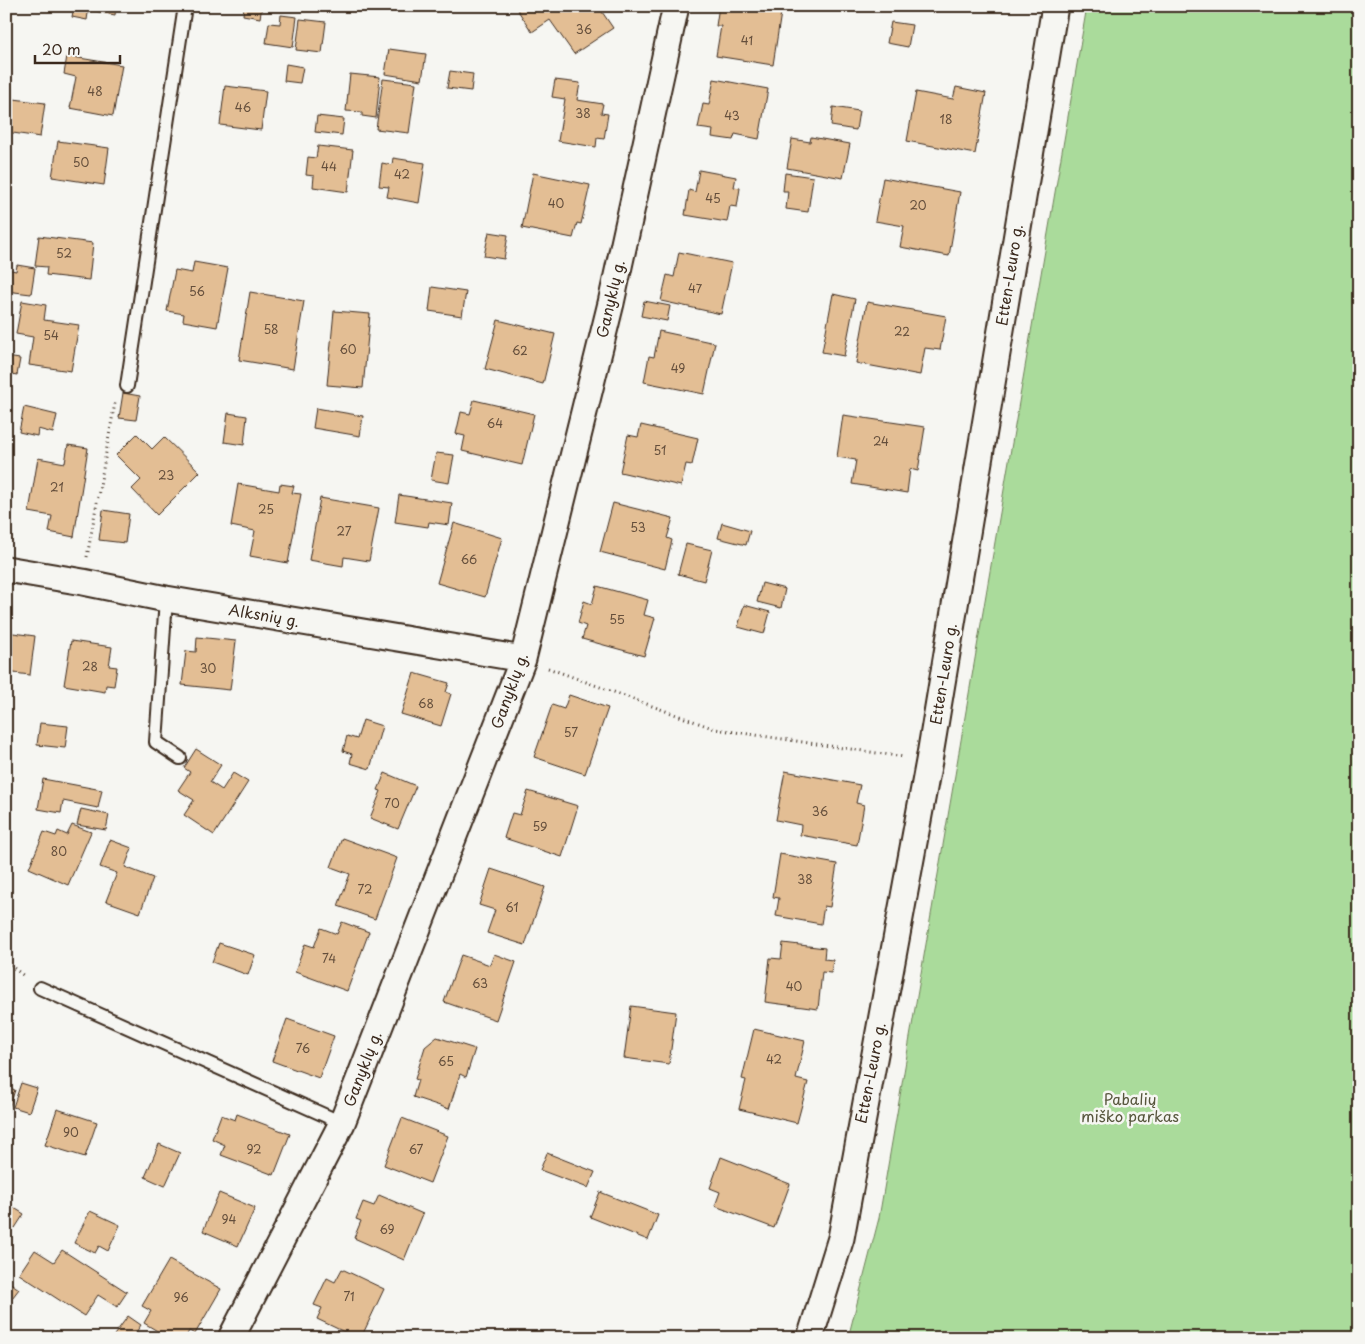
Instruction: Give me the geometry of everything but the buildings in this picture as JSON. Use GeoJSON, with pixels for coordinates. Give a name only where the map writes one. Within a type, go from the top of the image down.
{"type":"FeatureCollection","features":[{"type":"Feature","properties":{"kind":"street","name":"Etten-Leuro g."},"geometry":{"type":"LineString","coordinates":[[810,1338],[841,1238],[929,761],[1055,6]]}},
{"type":"Feature","properties":{"kind":"street","name":"Ganyklų g."},"geometry":{"type":"LineString","coordinates":[[231,1338],[342,1123],[523,659],[611,303],[670,10]]}},
{"type":"Feature","properties":{"kind":"street","name":"Alksnių g."},"geometry":{"type":"LineString","coordinates":[[6,569],[166,599],[523,659]]}},
{"type":"Feature","properties":{"kind":"lane"},"geometry":{"type":"LineString","coordinates":[[127,386],[185,6]]}},
{"type":"Feature","properties":{"kind":"lane"},"geometry":{"type":"LineString","coordinates":[[166,599],[156,742],[180,758]]}},
{"type":"Feature","properties":{"kind":"lane"},"geometry":{"type":"LineString","coordinates":[[40,988],[342,1123]]}},
{"type":"Feature","properties":{"kind":"path"},"geometry":{"type":"LineString","coordinates":[[83,582],[118,386],[127,386]]}},
{"type":"Feature","properties":{"kind":"path"},"geometry":{"type":"LineString","coordinates":[[523,659],[716,729],[929,761]]}},
{"type":"Feature","properties":{"kind":"green space","name":"Pabalių miško parkas"},"geometry":{"type":"Polygon","coordinates":[[[1087,6],[1359,6],[1359,1338],[848,1338],[879,1218],[1087,6]]]}}]}
